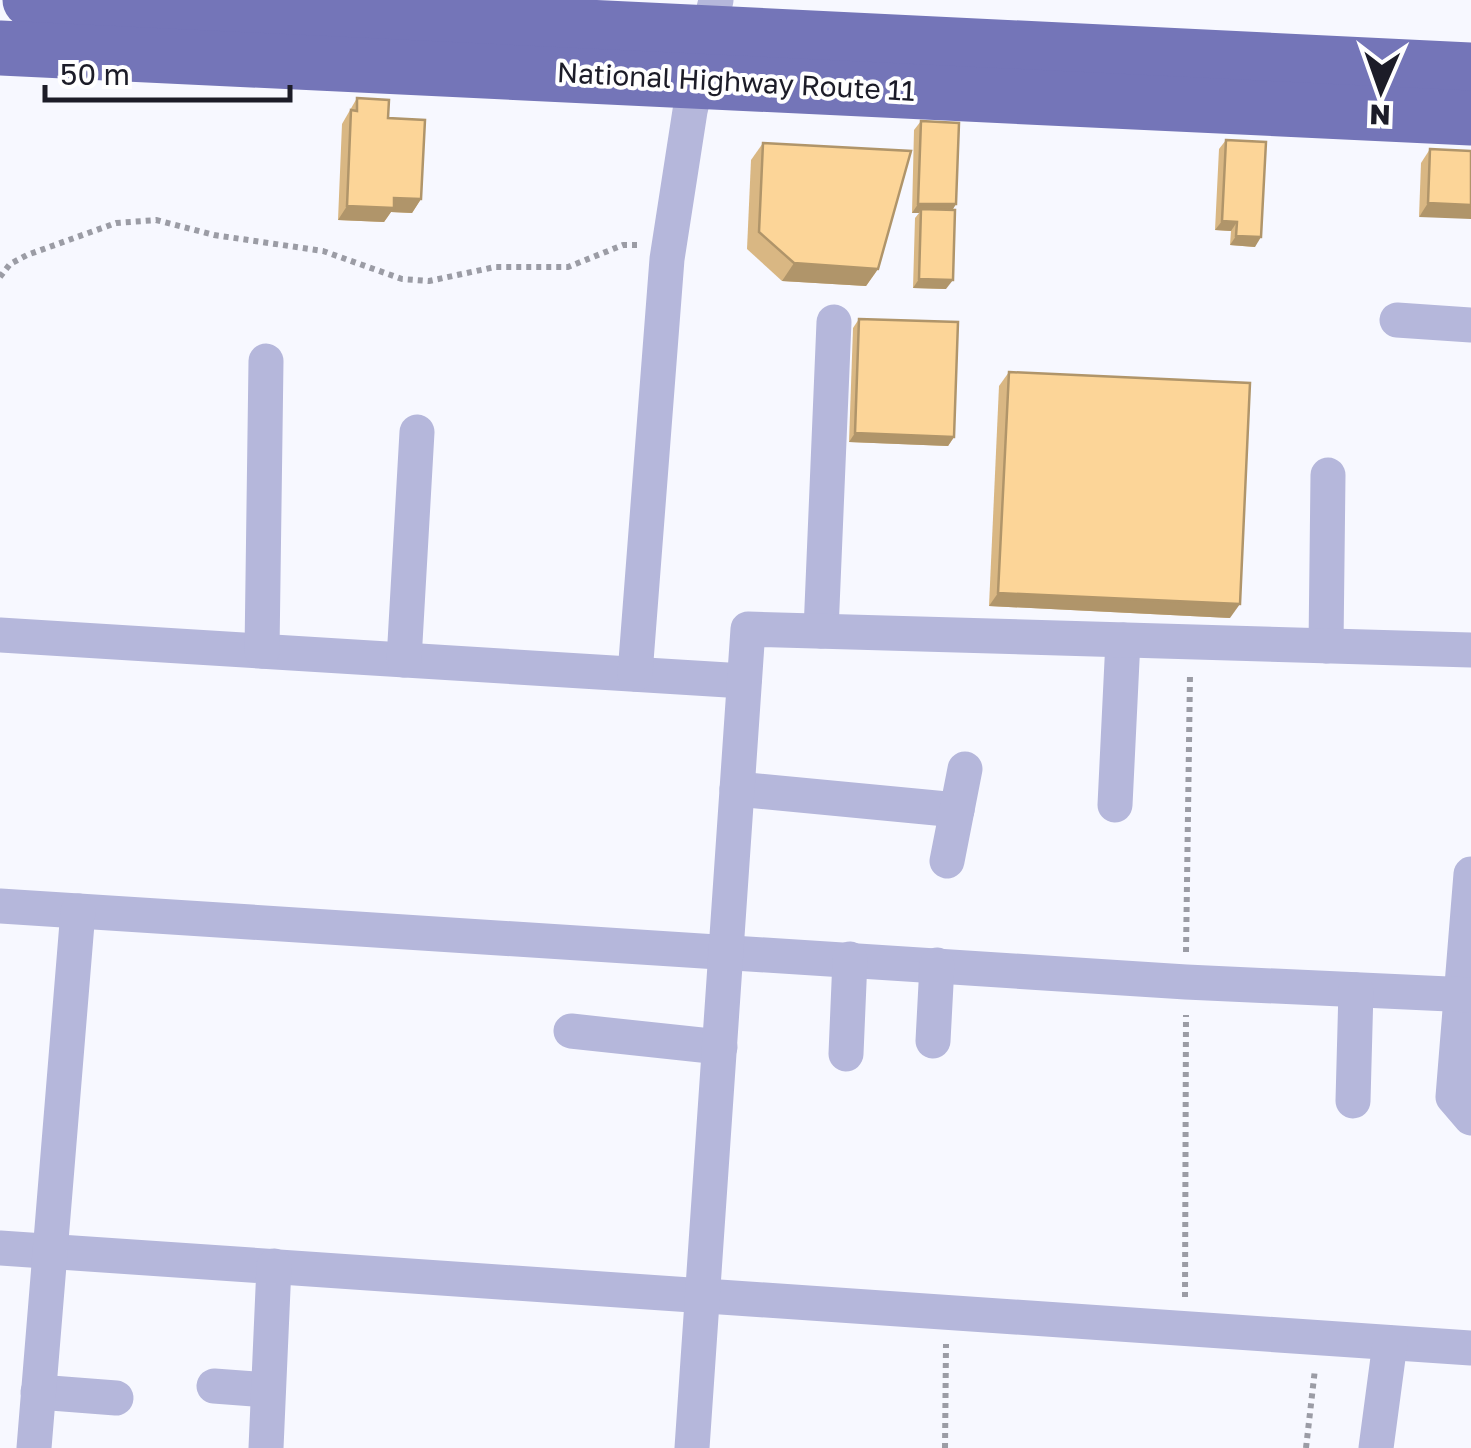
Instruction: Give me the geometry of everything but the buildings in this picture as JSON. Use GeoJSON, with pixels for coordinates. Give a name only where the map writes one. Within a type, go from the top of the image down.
{"type":"FeatureCollection","features":[{"type":"Feature","properties":{"kind":"highway","name":"National Highway Route 11"},"geometry":{"type":"LineString","coordinates":[[0,48],[60,13],[1471,70]]}},
{"type":"Feature","properties":{"kind":"highway","name":"National Highway Route 11"},"geometry":{"type":"LineString","coordinates":[[707,38],[1471,118]]}},
{"type":"Feature","properties":{"kind":"street"},"geometry":{"type":"LineString","coordinates":[[634,674],[669,246],[707,38]]}},
{"type":"Feature","properties":{"kind":"street"},"geometry":{"type":"LineString","coordinates":[[1397,320],[1471,325]]}},
{"type":"Feature","properties":{"kind":"street"},"geometry":{"type":"LineString","coordinates":[[821,631],[834,322]]}},
{"type":"Feature","properties":{"kind":"street"},"geometry":{"type":"LineString","coordinates":[[262,651],[266,361]]}},
{"type":"Feature","properties":{"kind":"street"},"geometry":{"type":"LineString","coordinates":[[404,660],[417,432]]}},
{"type":"Feature","properties":{"kind":"street"},"geometry":{"type":"LineString","coordinates":[[1326,646],[1328,476]]}},
{"type":"Feature","properties":{"kind":"street"},"geometry":{"type":"LineString","coordinates":[[692,1448],[699,1295],[728,952],[748,629],[1471,650]]}},
{"type":"Feature","properties":{"kind":"street"},"geometry":{"type":"LineString","coordinates":[[0,635],[744,681]]}},
{"type":"Feature","properties":{"kind":"street"},"geometry":{"type":"LineString","coordinates":[[1115,805],[1123,640]]}},
{"type":"Feature","properties":{"kind":"street"},"geometry":{"type":"LineString","coordinates":[[947,861],[965,769]]}},
{"type":"Feature","properties":{"kind":"street"},"geometry":{"type":"LineString","coordinates":[[737,789],[957,810]]}},
{"type":"Feature","properties":{"kind":"street"},"geometry":{"type":"LineString","coordinates":[[1471,874],[1466,994],[1453,1098],[1471,1118]]}},
{"type":"Feature","properties":{"kind":"street"},"geometry":{"type":"LineString","coordinates":[[0,906],[1466,994]]}},
{"type":"Feature","properties":{"kind":"street"},"geometry":{"type":"LineString","coordinates":[[34,1448],[78,910]]}},
{"type":"Feature","properties":{"kind":"street"},"geometry":{"type":"LineString","coordinates":[[846,1054],[850,960]]}},
{"type":"Feature","properties":{"kind":"street"},"geometry":{"type":"LineString","coordinates":[[933,1041],[937,965]]}},
{"type":"Feature","properties":{"kind":"street"},"geometry":{"type":"LineString","coordinates":[[1353,1101],[1356,990]]}},
{"type":"Feature","properties":{"kind":"street"},"geometry":{"type":"LineString","coordinates":[[571,1031],[720,1047]]}},
{"type":"Feature","properties":{"kind":"street"},"geometry":{"type":"LineString","coordinates":[[0,1248],[1471,1348]]}},
{"type":"Feature","properties":{"kind":"street"},"geometry":{"type":"LineString","coordinates":[[266,1448],[274,1266]]}},
{"type":"Feature","properties":{"kind":"street"},"geometry":{"type":"LineString","coordinates":[[1376,1448],[1390,1343]]}},
{"type":"Feature","properties":{"kind":"street"},"geometry":{"type":"LineString","coordinates":[[214,1386],[268,1390]]}},
{"type":"Feature","properties":{"kind":"street"},"geometry":{"type":"LineString","coordinates":[[38,1392],[116,1398]]}},
{"type":"Feature","properties":{"kind":"path"},"geometry":{"type":"LineString","coordinates":[[0,277],[10,264],[27,255],[116,223],[156,220],[214,235],[323,251],[402,279],[429,281],[496,267],[568,268],[624,245],[669,246]]}},
{"type":"Feature","properties":{"kind":"path"},"geometry":{"type":"LineString","coordinates":[[945,1448],[946,1312]]}},
{"type":"Feature","properties":{"kind":"path"},"geometry":{"type":"LineString","coordinates":[[1306,1448],[1318,1338]]}}]}
